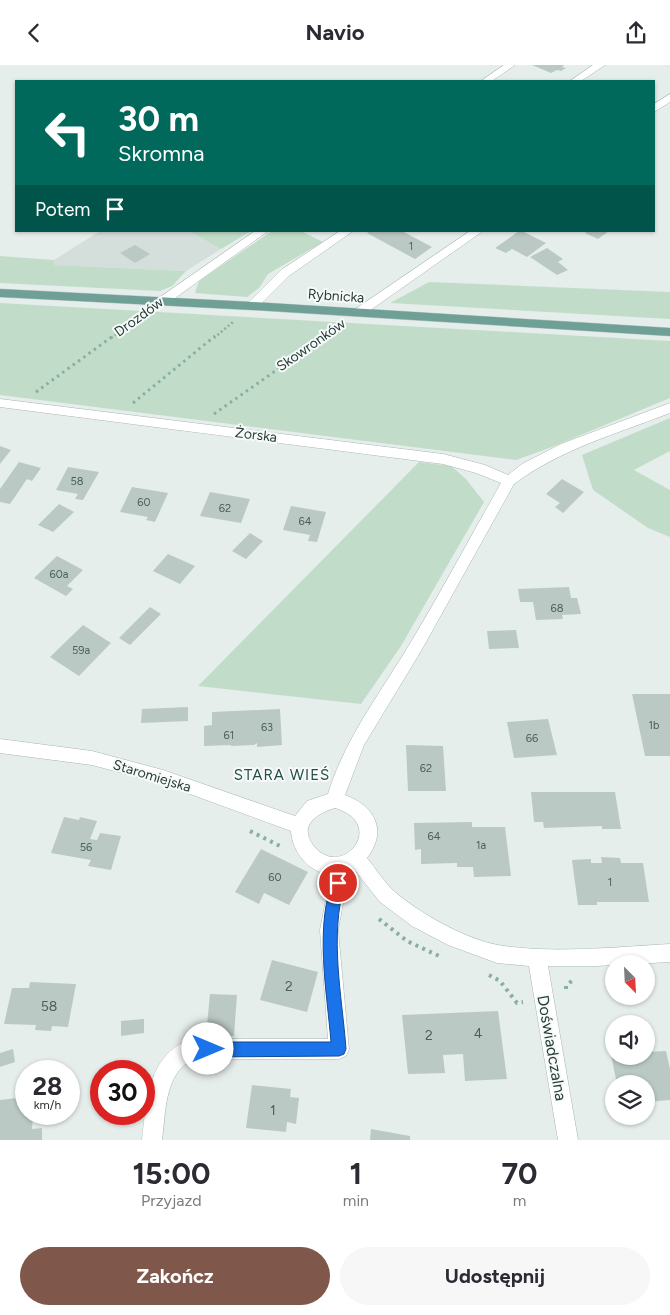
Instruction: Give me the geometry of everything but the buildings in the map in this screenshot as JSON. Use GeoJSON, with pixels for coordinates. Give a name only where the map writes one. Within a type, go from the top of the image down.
{"type":"FeatureCollection","features":[{"type":"Feature","properties":{"kind":"main road","name":"Rybnicka"},"geometry":{"type":"LineString","coordinates":[[0,293],[160,303],[252,306],[670,332]]}},
{"type":"Feature","properties":{"kind":"street"},"geometry":{"type":"LineString","coordinates":[[488,80],[510,65]]}},
{"type":"Feature","properties":{"kind":"street"},"geometry":{"type":"LineString","coordinates":[[577,80],[600,65]]}},
{"type":"Feature","properties":{"kind":"street"},"geometry":{"type":"LineString","coordinates":[[655,108],[670,97]]}},
{"type":"Feature","properties":{"kind":"street","name":"Drozdów"},"geometry":{"type":"LineString","coordinates":[[160,303],[262,232]]}},
{"type":"Feature","properties":{"kind":"street"},"geometry":{"type":"LineString","coordinates":[[252,306],[285,273],[346,232]]}},
{"type":"Feature","properties":{"kind":"street","name":"Skowronków"},"geometry":{"type":"LineString","coordinates":[[358,313],[477,232]]}},
{"type":"Feature","properties":{"kind":"street","name":"Żorska"},"geometry":{"type":"LineString","coordinates":[[0,403],[443,459],[480,469],[509,481]]}},
{"type":"Feature","properties":{"kind":"street"},"geometry":{"type":"LineString","coordinates":[[335,800],[338,787],[359,742],[441,605],[509,481],[525,467],[546,456],[670,408]]}},
{"type":"Feature","properties":{"kind":"street","name":"Staromiejska"},"geometry":{"type":"LineString","coordinates":[[0,746],[92,758],[163,777],[286,823],[300,826]]}},
{"type":"Feature","properties":{"kind":"street"},"geometry":{"type":"LineString","coordinates":[[335,800],[345,802],[362,813],[367,822],[368,842],[363,851],[349,861],[324,864],[309,856],[300,842],[300,826],[309,810],[325,801],[335,800]]}},
{"type":"Feature","properties":{"kind":"street"},"geometry":{"type":"LineString","coordinates":[[349,861],[386,896],[418,920],[455,939],[498,954],[537,957],[596,957],[670,953]]}},
{"type":"Feature","properties":{"kind":"street"},"geometry":{"type":"LineString","coordinates":[[152,1140],[161,1089],[166,1073],[176,1058],[190,1049],[339,1049],[329,930],[334,898],[349,861]]}},
{"type":"Feature","properties":{"kind":"street","name":"Doświadczalna"},"geometry":{"type":"LineString","coordinates":[[537,957],[568,1140]]}},
{"type":"Feature","properties":{"kind":"path","name":"Drozdów"},"geometry":{"type":"LineString","coordinates":[[17,405],[160,303]]}},
{"type":"Feature","properties":{"kind":"path"},"geometry":{"type":"LineString","coordinates":[[114,417],[252,306]]}},
{"type":"Feature","properties":{"kind":"path","name":"Skowronków"},"geometry":{"type":"LineString","coordinates":[[195,427],[358,313]]}},
{"type":"Feature","properties":{"kind":"shaded area"},"geometry":{"type":"Polygon","coordinates":[[[98,232],[191,232],[221,249],[186,271],[54,265],[54,260],[98,232]]]}},
{"type":"Feature","properties":{"kind":"green space"},"geometry":{"type":"Polygon","coordinates":[[[191,232],[249,232],[221,249],[191,232]]]}},
{"type":"Feature","properties":{"kind":"green space"},"geometry":{"type":"Polygon","coordinates":[[[271,232],[303,232],[323,242],[268,274],[259,288],[247,297],[195,293],[199,281],[271,232]]]}},
{"type":"Feature","properties":{"kind":"green space"},"geometry":{"type":"Polygon","coordinates":[[[0,256],[54,260],[54,265],[186,271],[172,286],[160,291],[0,283],[0,256]]]}},
{"type":"Feature","properties":{"kind":"green space"},"geometry":{"type":"Polygon","coordinates":[[[429,282],[670,292],[670,319],[390,303],[429,282]]]}},
{"type":"Feature","properties":{"kind":"green space"},"geometry":{"type":"Polygon","coordinates":[[[0,303],[670,341],[670,398],[516,460],[0,395],[0,303]]]}},
{"type":"Feature","properties":{"kind":"green space"},"geometry":{"type":"Polygon","coordinates":[[[670,418],[670,451],[634,470],[670,490],[670,537],[648,528],[593,490],[582,455],[670,418]]]}},
{"type":"Feature","properties":{"kind":"green space"},"geometry":{"type":"Polygon","coordinates":[[[419,462],[451,466],[466,479],[484,502],[401,646],[361,704],[198,686],[419,462]]]}},
{"type":"Feature","properties":{"kind":"district","name":"STARA WIEŚ"},"geometry":{"type":"Point","coordinates":[282,775]}},
{"type":"Feature","properties":{"kind":"route"},"geometry":{"type":"LineString","coordinates":[[208,1049],[339,1049],[329,930],[338,883]]}}]}
